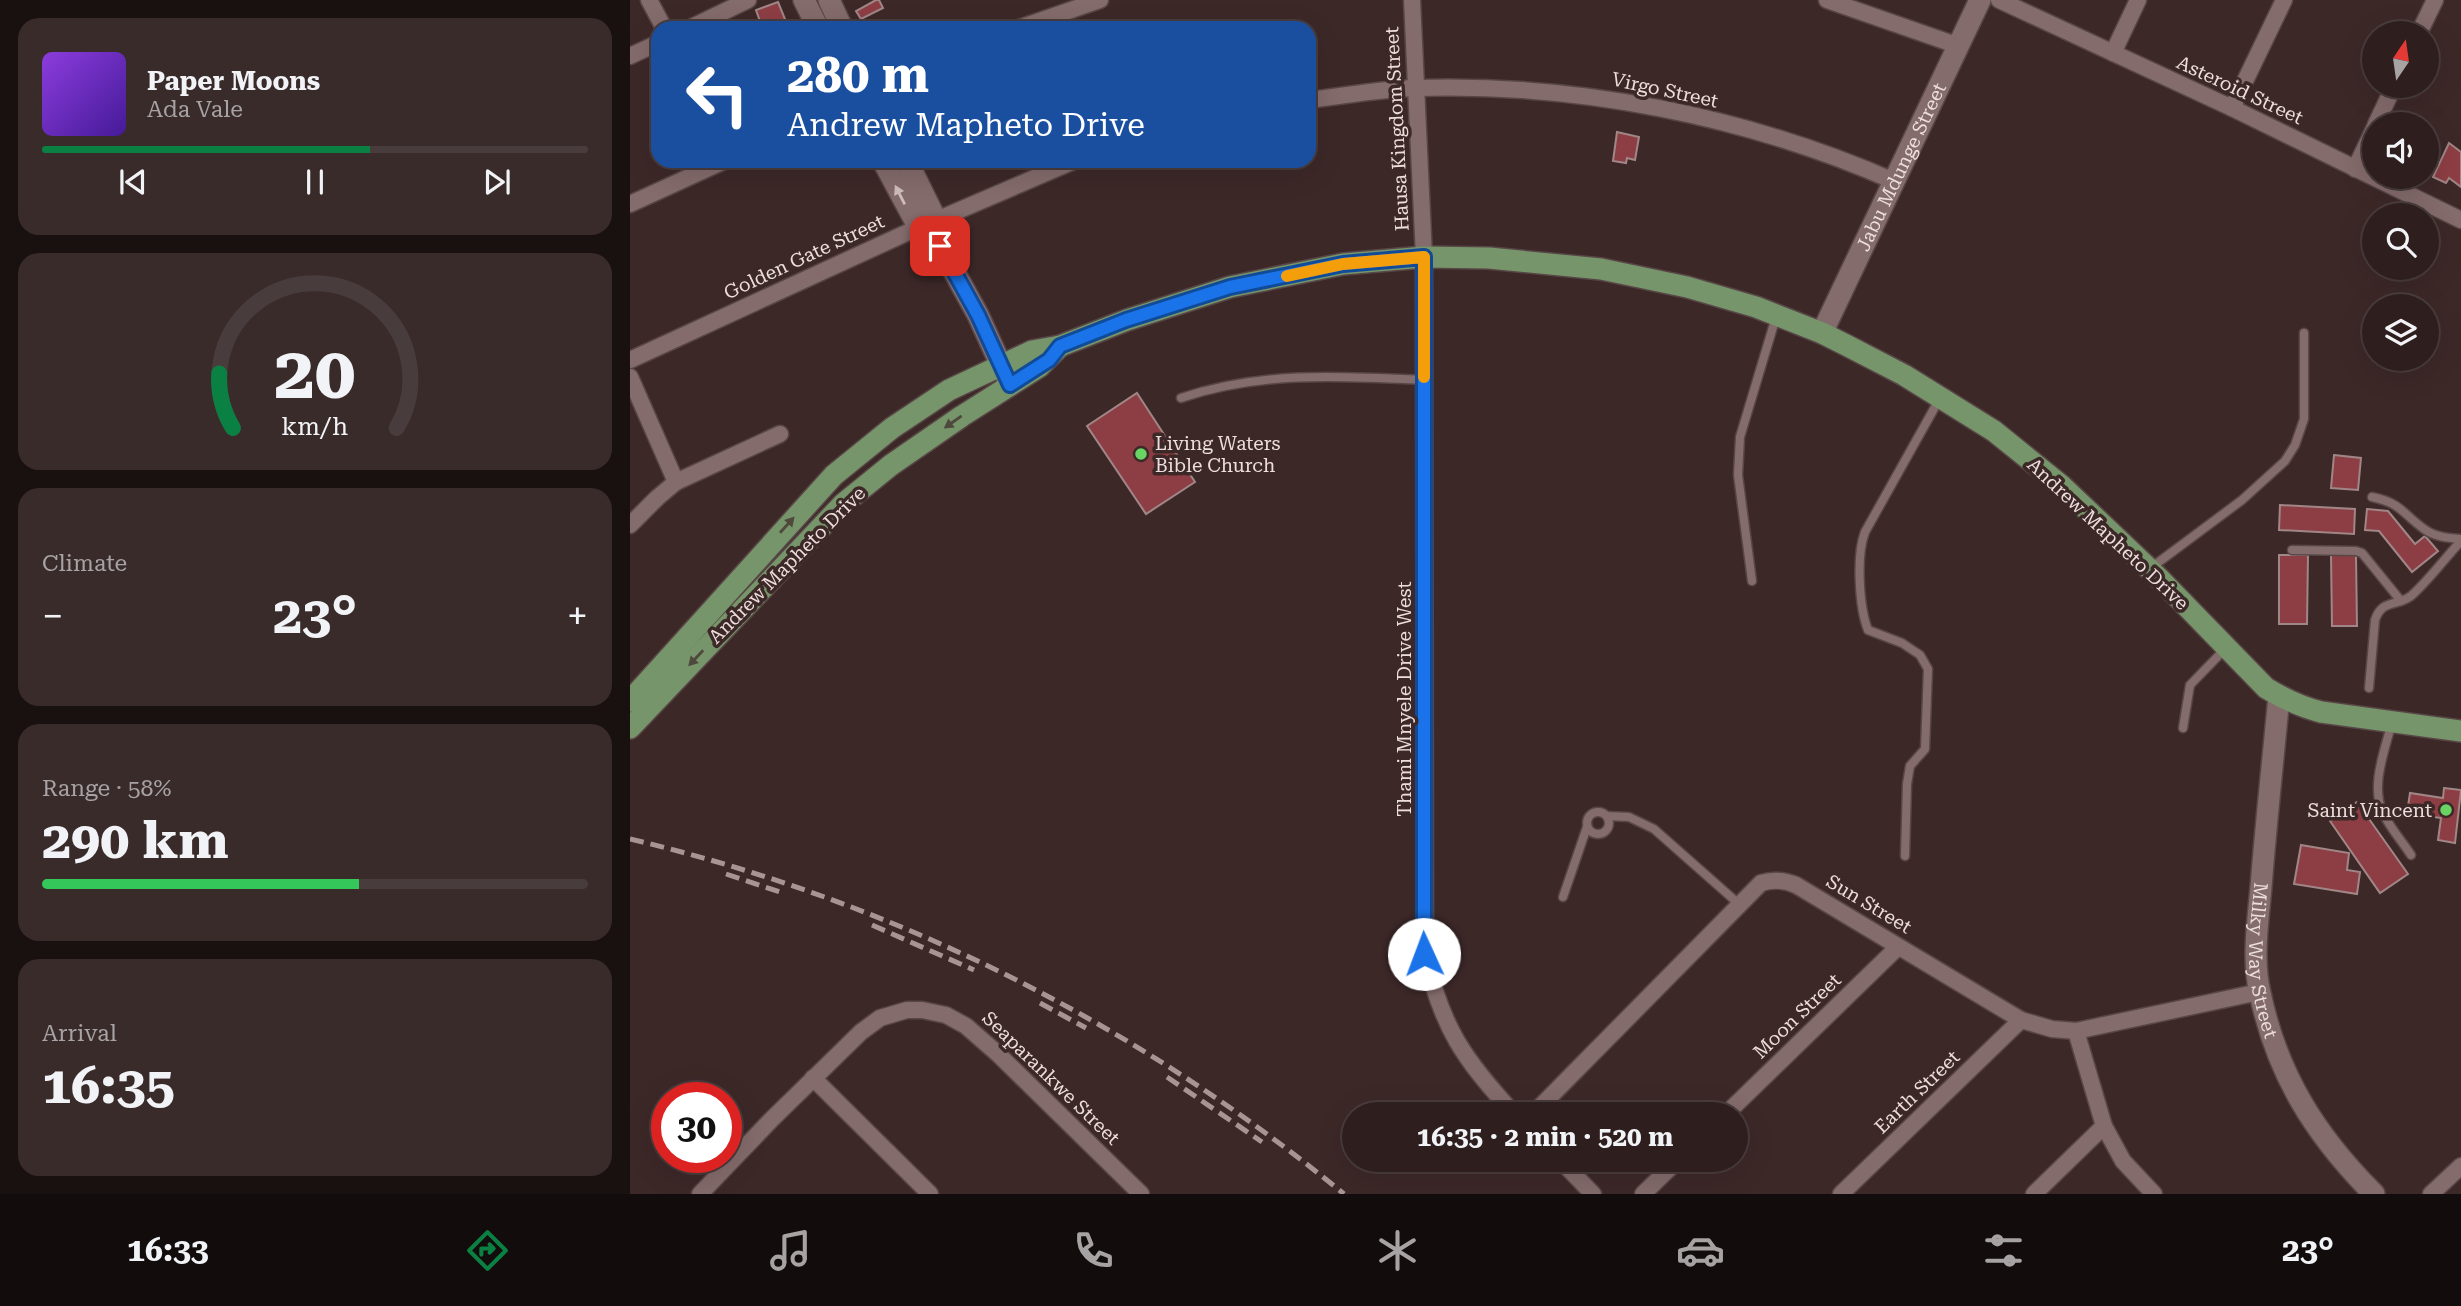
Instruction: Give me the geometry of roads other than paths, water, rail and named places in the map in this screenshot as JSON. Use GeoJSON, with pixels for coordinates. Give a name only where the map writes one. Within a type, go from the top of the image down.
{"type":"FeatureCollection","features":[{"type":"Feature","properties":{"kind":"main road","name":"Andrew Mapheto Drive"},"geometry":{"type":"LineString","coordinates":[[630,701],[834,475],[903,421],[949,390],[1041,348],[1060,346],[1126,320],[1230,287],[1343,264],[1424,257],[1489,258],[1601,269],[1687,287],[1777,314],[1822,333],[1904,375],[1994,431],[2062,486],[2150,569],[2266,688],[2303,708],[2321,712],[2461,731]]}},
{"type":"Feature","properties":{"kind":"main road","name":"Andrew Mapheto Drive"},"geometry":{"type":"LineString","coordinates":[[630,728],[843,504],[891,466],[1049,360],[1060,346]]}},
{"type":"Feature","properties":{"kind":"street"},"geometry":{"type":"LineString","coordinates":[[649,0],[660,21]]}},
{"type":"Feature","properties":{"kind":"street"},"geometry":{"type":"LineString","coordinates":[[704,21],[748,0]]}},
{"type":"Feature","properties":{"kind":"street"},"geometry":{"type":"LineString","coordinates":[[804,0],[814,21]]}},
{"type":"Feature","properties":{"kind":"street"},"geometry":{"type":"LineString","coordinates":[[828,0],[838,21]]}},
{"type":"Feature","properties":{"kind":"street"},"geometry":{"type":"LineString","coordinates":[[1039,21],[1101,0]]}},
{"type":"Feature","properties":{"kind":"street","name":"Hausa Kingdom Street"},"geometry":{"type":"LineString","coordinates":[[1412,0],[1424,257]]}},
{"type":"Feature","properties":{"kind":"street"},"geometry":{"type":"LineString","coordinates":[[1828,0],[1959,46]]}},
{"type":"Feature","properties":{"kind":"street","name":"Jabu Mdunge Street"},"geometry":{"type":"LineString","coordinates":[[1822,333],[1980,0]]}},
{"type":"Feature","properties":{"kind":"street","name":"Asteroid Street"},"geometry":{"type":"LineString","coordinates":[[1999,0],[2232,108],[2461,220]]}},
{"type":"Feature","properties":{"kind":"street"},"geometry":{"type":"LineString","coordinates":[[2113,53],[2138,0]]}},
{"type":"Feature","properties":{"kind":"street"},"geometry":{"type":"LineString","coordinates":[[2232,108],[2284,0]]}},
{"type":"Feature","properties":{"kind":"street"},"geometry":{"type":"LineString","coordinates":[[2425,21],[2435,0]]}},
{"type":"Feature","properties":{"kind":"street"},"geometry":{"type":"LineString","coordinates":[[630,56],[651,46]]}},
{"type":"Feature","properties":{"kind":"street"},"geometry":{"type":"LineString","coordinates":[[1316,99],[1417,88]]}},
{"type":"Feature","properties":{"kind":"street","name":"Virgo Street"},"geometry":{"type":"LineString","coordinates":[[1417,88],[1562,94],[1654,107],[1765,135],[1896,181]]}},
{"type":"Feature","properties":{"kind":"street"},"geometry":{"type":"LineString","coordinates":[[2355,169],[2362,154]]}},
{"type":"Feature","properties":{"kind":"street"},"geometry":{"type":"LineString","coordinates":[[630,204],[709,168]]}},
{"type":"Feature","properties":{"kind":"street"},"geometry":{"type":"LineString","coordinates":[[888,168],[928,224],[978,315],[1010,385]]}},
{"type":"Feature","properties":{"kind":"street"},"geometry":{"type":"LineString","coordinates":[[909,168],[928,224]]}},
{"type":"Feature","properties":{"kind":"street","name":"Golden Gate Street"},"geometry":{"type":"LineString","coordinates":[[630,360],[1058,168]]}},
{"type":"Feature","properties":{"kind":"street","name":"Thami Mnyele Drive West"},"geometry":{"type":"LineString","coordinates":[[1424,257],[1424,954],[1440,1007],[1460,1049],[1503,1102]]}},
{"type":"Feature","properties":{"kind":"street"},"geometry":{"type":"LineString","coordinates":[[630,377],[676,482]]}},
{"type":"Feature","properties":{"kind":"street"},"geometry":{"type":"LineString","coordinates":[[630,525],[676,482],[780,434]]}},
{"type":"Feature","properties":{"kind":"street","name":"Milky Way Street"},"geometry":{"type":"LineString","coordinates":[[2279,696],[2258,927],[2259,992],[2280,1056],[2309,1118],[2330,1147],[2374,1194]]}},
{"type":"Feature","properties":{"kind":"street","name":"Sun Street"},"geometry":{"type":"LineString","coordinates":[[1545,1102],[1761,884],[1769,880],[1788,881],[2021,1020],[2052,1030],[2076,1031],[2259,992]]}},
{"type":"Feature","properties":{"kind":"street","name":"Moon Street"},"geometry":{"type":"LineString","coordinates":[[1738,1102],[1898,947]]}},
{"type":"Feature","properties":{"kind":"street","name":"Seaparankwe Street"},"geometry":{"type":"LineString","coordinates":[[700,1194],[861,1032],[880,1018],[907,1010],[934,1011],[966,1026],[1141,1194]]}},
{"type":"Feature","properties":{"kind":"street","name":"Earth Street"},"geometry":{"type":"LineString","coordinates":[[1841,1194],[2021,1020]]}},
{"type":"Feature","properties":{"kind":"street"},"geometry":{"type":"LineString","coordinates":[[2076,1031],[2104,1126],[2123,1161],[2154,1194]]}},
{"type":"Feature","properties":{"kind":"street"},"geometry":{"type":"LineString","coordinates":[[813,1078],[930,1194]]}},
{"type":"Feature","properties":{"kind":"street"},"geometry":{"type":"LineString","coordinates":[[2034,1194],[2104,1126]]}},
{"type":"Feature","properties":{"kind":"street"},"geometry":{"type":"LineString","coordinates":[[2431,1194],[2461,1166]]}},
{"type":"Feature","properties":{"kind":"street"},"geometry":{"type":"LineString","coordinates":[[1572,1172],[1593,1194]]}},
{"type":"Feature","properties":{"kind":"street"},"geometry":{"type":"LineString","coordinates":[[1643,1194],[1666,1172]]}},
{"type":"Feature","properties":{"kind":"street"},"geometry":{"type":"LineString","coordinates":[[713,1182],[725,1194]]}},
{"type":"Feature","properties":{"kind":"lane"},"geometry":{"type":"LineString","coordinates":[[1752,581],[1738,475],[1740,437],[1777,314]]}},
{"type":"Feature","properties":{"kind":"lane"},"geometry":{"type":"LineString","coordinates":[[2150,569],[2242,500],[2285,461],[2295,445],[2304,419],[2304,333]]}},
{"type":"Feature","properties":{"kind":"lane"},"geometry":{"type":"LineString","coordinates":[[1181,398],[1213,387],[1287,377],[1321,375],[1424,380]]}},
{"type":"Feature","properties":{"kind":"lane"},"geometry":{"type":"LineString","coordinates":[[1905,856],[1906,784],[1910,766],[1925,748],[1928,669],[1920,656],[1902,643],[1868,630],[1863,617],[1860,552],[1865,532],[1940,398]]}},
{"type":"Feature","properties":{"kind":"lane"},"geometry":{"type":"LineString","coordinates":[[2372,497],[2400,507],[2425,530],[2437,536],[2461,540]]}},
{"type":"Feature","properties":{"kind":"lane"},"geometry":{"type":"LineString","coordinates":[[2369,688],[2378,611],[2384,606],[2410,597],[2461,540]]}},
{"type":"Feature","properties":{"kind":"lane"},"geometry":{"type":"LineString","coordinates":[[2292,550],[2362,553],[2401,601]]}},
{"type":"Feature","properties":{"kind":"lane"},"geometry":{"type":"LineString","coordinates":[[2183,727],[2190,685],[2226,648]]}},
{"type":"Feature","properties":{"kind":"lane"},"geometry":{"type":"LineString","coordinates":[[2392,722],[2378,779],[2378,796],[2383,813],[2411,855]]}},
{"type":"Feature","properties":{"kind":"lane"},"geometry":{"type":"LineString","coordinates":[[1563,897],[1587,827],[1588,816],[1592,813],[1603,813],[1607,816],[1629,817],[1654,829],[1740,905]]}},
{"type":"Feature","properties":{"kind":"lane"},"geometry":{"type":"LineString","coordinates":[[1587,827],[1595,834],[1605,831],[1609,821],[1607,816]]}},
{"type":"Feature","properties":{"kind":"railway"},"geometry":{"type":"LineString","coordinates":[[630,839],[728,865],[823,897],[917,933],[1008,976],[1096,1023],[1182,1075],[1264,1132],[1344,1194]]}},
{"type":"Feature","properties":{"kind":"railway"},"geometry":{"type":"LineString","coordinates":[[726,874],[783,893]]}},
{"type":"Feature","properties":{"kind":"railway"},"geometry":{"type":"LineString","coordinates":[[872,925],[974,970]]}},
{"type":"Feature","properties":{"kind":"railway"},"geometry":{"type":"LineString","coordinates":[[1040,1003],[1086,1028]]}},
{"type":"Feature","properties":{"kind":"railway"},"geometry":{"type":"LineString","coordinates":[[1167,1077],[1262,1142]]}},
{"type":"Feature","properties":{"kind":"place","name":"Living Waters Bible Church"},"geometry":{"type":"Point","coordinates":[1141,454]}},
{"type":"Feature","properties":{"kind":"place","name":"Saint Vincent"},"geometry":{"type":"Point","coordinates":[2446,810]}}]}
